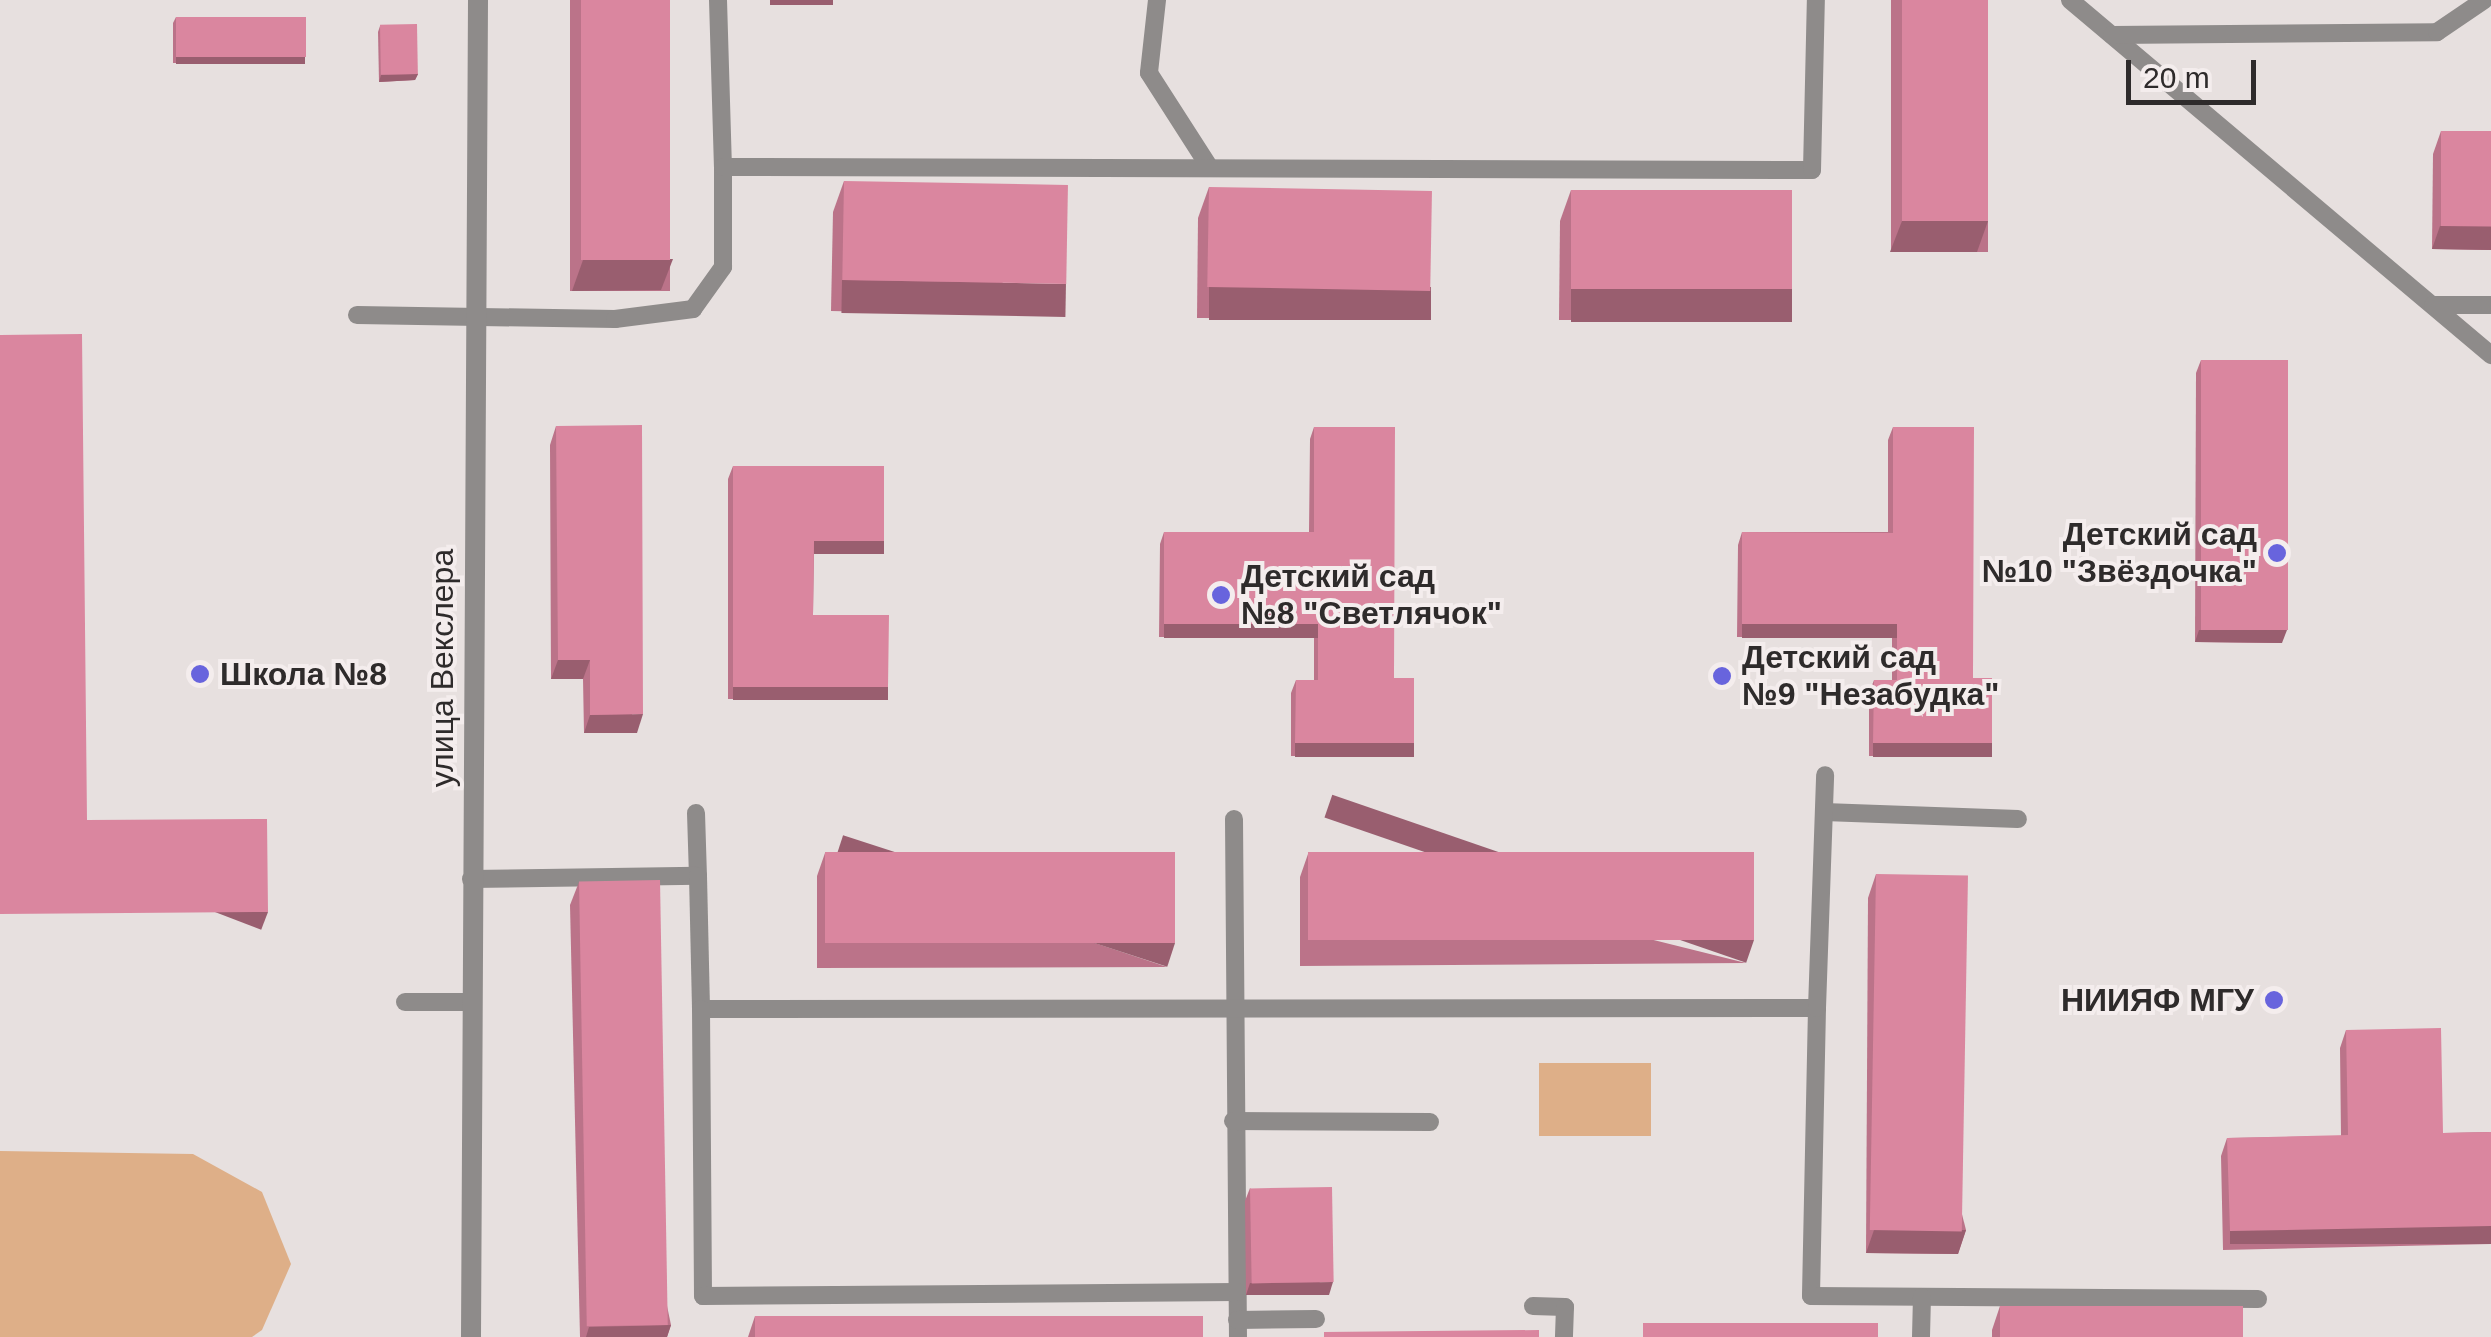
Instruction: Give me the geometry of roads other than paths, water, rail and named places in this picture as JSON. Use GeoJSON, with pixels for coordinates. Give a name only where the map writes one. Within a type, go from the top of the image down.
{"type":"FeatureCollection","features":[{"type":"Feature","properties":{"kind":"street","name":"улица Векслера"},"geometry":{"type":"LineString","coordinates":[[470,1337],[472,318],[478,0]]}},
{"type":"Feature","properties":{"kind":"lane"},"geometry":{"type":"LineString","coordinates":[[357,315],[615,319],[693,309],[723,267],[718,0]]}},
{"type":"Feature","properties":{"kind":"lane"},"geometry":{"type":"LineString","coordinates":[[1158,0],[1149,73],[1210,168]]}},
{"type":"Feature","properties":{"kind":"lane"},"geometry":{"type":"LineString","coordinates":[[723,167],[1812,170],[1816,0]]}},
{"type":"Feature","properties":{"kind":"lane"},"geometry":{"type":"LineString","coordinates":[[2070,0],[2491,355]]}},
{"type":"Feature","properties":{"kind":"lane"},"geometry":{"type":"LineString","coordinates":[[2112,36],[2437,32],[2484,0]]}},
{"type":"Feature","properties":{"kind":"lane"},"geometry":{"type":"LineString","coordinates":[[2433,306],[2491,305]]}},
{"type":"Feature","properties":{"kind":"lane"},"geometry":{"type":"LineString","coordinates":[[1825,775],[1811,1296],[2258,1299]]}},
{"type":"Feature","properties":{"kind":"lane"},"geometry":{"type":"LineString","coordinates":[[1824,812],[2018,818]]}},
{"type":"Feature","properties":{"kind":"lane"},"geometry":{"type":"LineString","coordinates":[[696,814],[703,1296],[1237,1292]]}},
{"type":"Feature","properties":{"kind":"lane"},"geometry":{"type":"LineString","coordinates":[[1234,819],[1231,1007],[1237,1328],[1316,1320]]}},
{"type":"Feature","properties":{"kind":"lane"},"geometry":{"type":"LineString","coordinates":[[472,880],[698,876]]}},
{"type":"Feature","properties":{"kind":"lane"},"geometry":{"type":"LineString","coordinates":[[405,1002],[471,1002]]}},
{"type":"Feature","properties":{"kind":"lane"},"geometry":{"type":"LineString","coordinates":[[700,1009],[1817,1008]]}},
{"type":"Feature","properties":{"kind":"lane"},"geometry":{"type":"LineString","coordinates":[[1233,1121],[1430,1122]]}},
{"type":"Feature","properties":{"kind":"lane"},"geometry":{"type":"LineString","coordinates":[[1921,1337],[1922,1297]]}},
{"type":"Feature","properties":{"kind":"lane"},"geometry":{"type":"LineString","coordinates":[[1533,1306],[1565,1307],[1564,1337]]}},
{"type":"Feature","properties":{"kind":"place","name":"Детский сад №10 \"Звёздочка\""},"geometry":{"type":"Point","coordinates":[2277,553]}},
{"type":"Feature","properties":{"kind":"place","name":"Детский сад №8 \"Светлячок\""},"geometry":{"type":"Point","coordinates":[1221,595]}},
{"type":"Feature","properties":{"kind":"place","name":"Школа №8"},"geometry":{"type":"Point","coordinates":[200,674]}},
{"type":"Feature","properties":{"kind":"place","name":"Детский сад №9 \"Незабудка\""},"geometry":{"type":"Point","coordinates":[1722,676]}},
{"type":"Feature","properties":{"kind":"place","name":"НИИЯФ МГУ"},"geometry":{"type":"Point","coordinates":[2274,1000]}}]}
